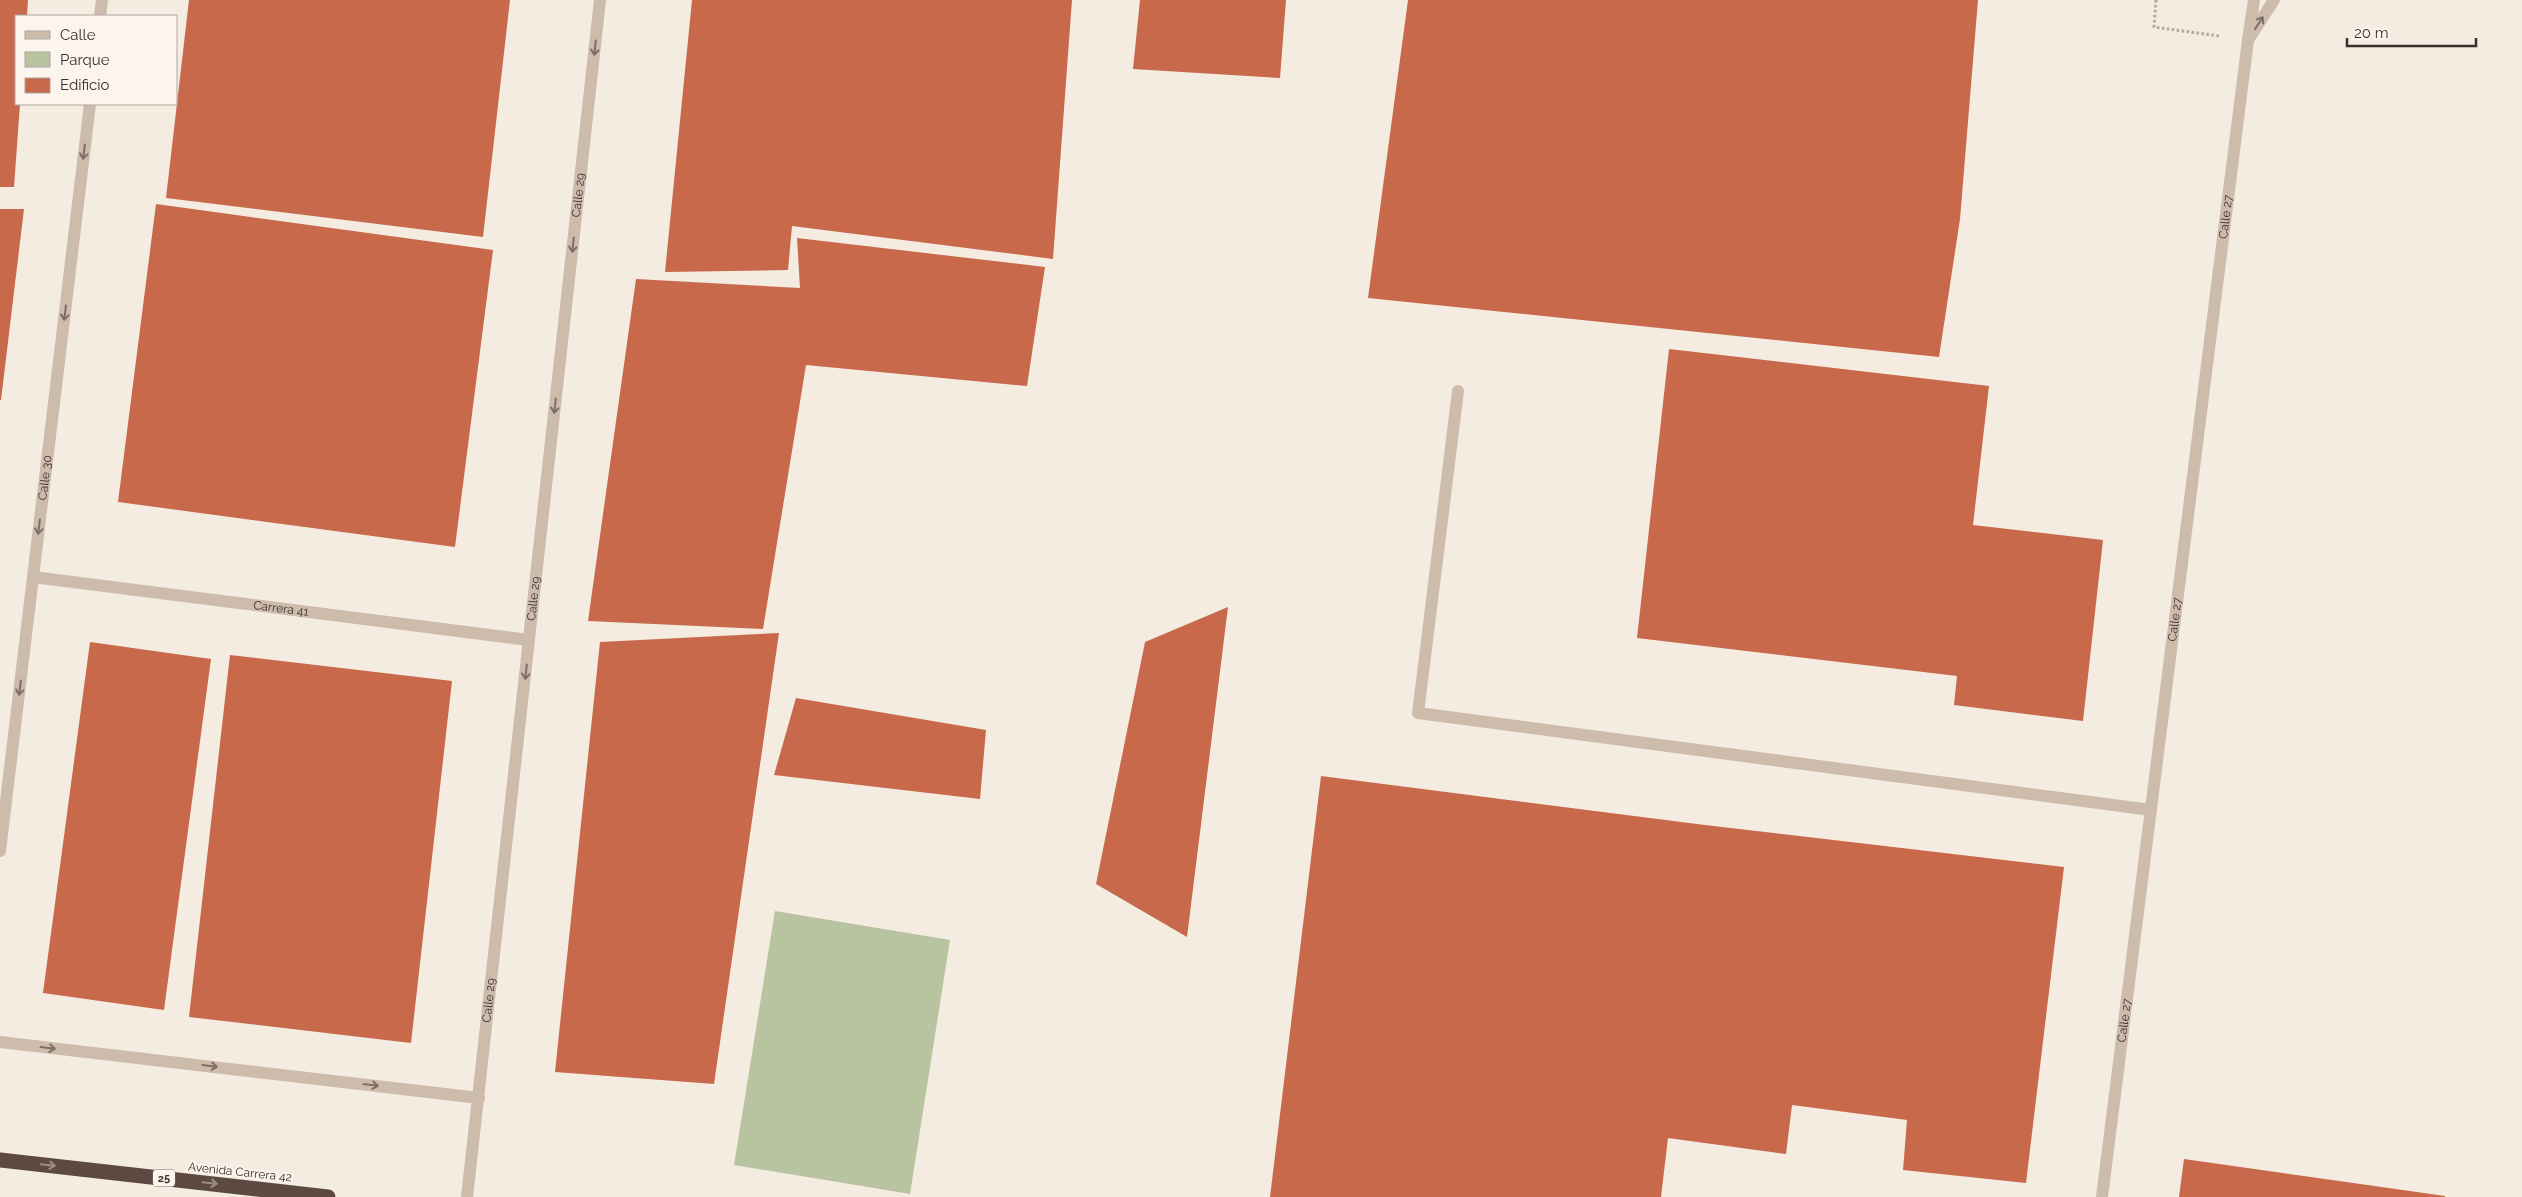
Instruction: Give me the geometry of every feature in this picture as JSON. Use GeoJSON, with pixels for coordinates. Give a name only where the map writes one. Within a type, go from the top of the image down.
{"type":"FeatureCollection","features":[{"type":"Feature","properties":{"kind":"highway","name":"Avenida Carrera 42"},"geometry":{"type":"LineString","coordinates":[[0,1160],[328,1197]]}},
{"type":"Feature","properties":{"kind":"highway"},"geometry":{"type":"LineString","coordinates":[[248,1197],[286,1192]]}},
{"type":"Feature","properties":{"kind":"street"},"geometry":{"type":"LineString","coordinates":[[100,15],[102,0]]}},
{"type":"Feature","properties":{"kind":"street","name":"Calle 29"},"geometry":{"type":"LineString","coordinates":[[467,1197],[600,0]]}},
{"type":"Feature","properties":{"kind":"street","name":"Calle 27"},"geometry":{"type":"LineString","coordinates":[[2102,1197],[2254,0]]}},
{"type":"Feature","properties":{"kind":"street","name":"Calle 27"},"geometry":{"type":"LineString","coordinates":[[2248,40],[2274,0]]}},
{"type":"Feature","properties":{"kind":"street","name":"Calle 30"},"geometry":{"type":"LineString","coordinates":[[0,851],[90,105]]}},
{"type":"Feature","properties":{"kind":"street"},"geometry":{"type":"LineString","coordinates":[[1458,391],[1418,713],[2151,810]]}},
{"type":"Feature","properties":{"kind":"street","name":"Carrera 41"},"geometry":{"type":"LineString","coordinates":[[33,576],[529,640]]}},
{"type":"Feature","properties":{"kind":"street"},"geometry":{"type":"LineString","coordinates":[[0,1042],[479,1098]]}},
{"type":"Feature","properties":{"kind":"path"},"geometry":{"type":"LineString","coordinates":[[2156,0],[2154,27],[2248,40]]}},
{"type":"Feature","properties":{"kind":"green space"},"geometry":{"type":"Polygon","coordinates":[[[775,911],[950,940],[910,1194],[734,1165],[775,911]]]}},
{"type":"Feature","properties":{"kind":"building"},"geometry":{"type":"Polygon","coordinates":[[[0,0],[28,0],[27,15],[15,15],[15,105],[20,105],[14,187],[0,187],[0,0]]]}},
{"type":"Feature","properties":{"kind":"building"},"geometry":{"type":"Polygon","coordinates":[[[189,0],[510,0],[483,237],[166,198],[189,0]]]}},
{"type":"Feature","properties":{"kind":"building"},"geometry":{"type":"Polygon","coordinates":[[[692,0],[1072,0],[1053,259],[792,226],[788,270],[665,272],[692,0]]]}},
{"type":"Feature","properties":{"kind":"building"},"geometry":{"type":"Polygon","coordinates":[[[1140,0],[1286,0],[1280,78],[1133,69],[1140,0]]]}},
{"type":"Feature","properties":{"kind":"building"},"geometry":{"type":"Polygon","coordinates":[[[1408,0],[1978,0],[1960,219],[1939,357],[1368,298],[1408,0]]]}},
{"type":"Feature","properties":{"kind":"building"},"geometry":{"type":"Polygon","coordinates":[[[156,204],[493,250],[455,547],[118,502],[156,204]]]}},
{"type":"Feature","properties":{"kind":"building"},"geometry":{"type":"Polygon","coordinates":[[[0,209],[24,209],[1,400],[0,400],[0,209]]]}},
{"type":"Feature","properties":{"kind":"building"},"geometry":{"type":"Polygon","coordinates":[[[797,238],[1045,267],[1027,386],[806,365],[763,629],[588,621],[636,279],[800,288],[797,238]]]}},
{"type":"Feature","properties":{"kind":"building"},"geometry":{"type":"Polygon","coordinates":[[[1669,349],[1989,386],[1973,525],[2103,540],[2083,721],[1954,705],[1957,676],[1637,638],[1669,349]]]}},
{"type":"Feature","properties":{"kind":"building"},"geometry":{"type":"Polygon","coordinates":[[[1228,607],[1187,937],[1096,884],[1145,642],[1228,607]]]}},
{"type":"Feature","properties":{"kind":"building"},"geometry":{"type":"Polygon","coordinates":[[[779,633],[714,1084],[555,1072],[600,642],[779,633]]]}},
{"type":"Feature","properties":{"kind":"building"},"geometry":{"type":"Polygon","coordinates":[[[90,642],[211,659],[164,1010],[43,993],[90,642]]]}},
{"type":"Feature","properties":{"kind":"building"},"geometry":{"type":"Polygon","coordinates":[[[230,655],[452,681],[411,1043],[189,1017],[230,655]]]}},
{"type":"Feature","properties":{"kind":"building"},"geometry":{"type":"Polygon","coordinates":[[[796,698],[986,730],[980,799],[774,775],[796,698]]]}},
{"type":"Feature","properties":{"kind":"building"},"geometry":{"type":"Polygon","coordinates":[[[1321,776],[1705,825],[2064,867],[2026,1183],[1903,1170],[1907,1120],[1792,1105],[1786,1154],[1668,1138],[1661,1197],[1270,1197],[1321,776]]]}},
{"type":"Feature","properties":{"kind":"building"},"geometry":{"type":"Polygon","coordinates":[[[2184,1159],[2445,1196],[2445,1197],[2179,1197],[2184,1159]]]}}]}
